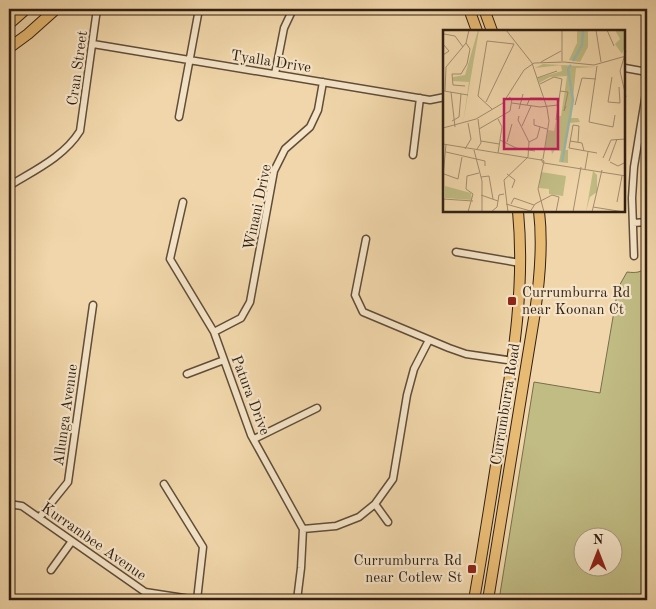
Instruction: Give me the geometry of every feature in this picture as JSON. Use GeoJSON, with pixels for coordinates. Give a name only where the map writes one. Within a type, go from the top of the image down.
{"type":"FeatureCollection","features":[{"type":"Feature","properties":{"kind":"main road"},"geometry":{"type":"LineString","coordinates":[[9,24],[26,9]]}},
{"type":"Feature","properties":{"kind":"main road"},"geometry":{"type":"LineString","coordinates":[[9,48],[56,9]]}},
{"type":"Feature","properties":{"kind":"main road"},"geometry":{"type":"LineString","coordinates":[[469,9],[477,30]]}},
{"type":"Feature","properties":{"kind":"main road"},"geometry":{"type":"LineString","coordinates":[[484,9],[492,30]]}},
{"type":"Feature","properties":{"kind":"main road","name":"Currumburra Road"},"geometry":{"type":"LineString","coordinates":[[474,600],[514,361],[520,263],[518,212]]}},
{"type":"Feature","properties":{"kind":"main road","name":"Currumburra Road"},"geometry":{"type":"LineString","coordinates":[[488,600],[536,312],[541,242],[538,212]]}},
{"type":"Feature","properties":{"kind":"main road"},"geometry":{"type":"LineString","coordinates":[[514,361],[520,356],[536,312]]}},
{"type":"Feature","properties":{"kind":"street","name":"Cran Street"},"geometry":{"type":"LineString","coordinates":[[9,186],[64,151],[73,143],[80,131],[97,9]]}},
{"type":"Feature","properties":{"kind":"street"},"geometry":{"type":"LineString","coordinates":[[179,117],[199,9]]}},
{"type":"Feature","properties":{"kind":"street"},"geometry":{"type":"LineString","coordinates":[[275,74],[284,28],[293,9]]}},
{"type":"Feature","properties":{"kind":"street","name":"Tyalla Drive"},"geometry":{"type":"LineString","coordinates":[[93,44],[430,100],[443,97]]}},
{"type":"Feature","properties":{"kind":"street"},"geometry":{"type":"LineString","coordinates":[[626,68],[647,72]]}},
{"type":"Feature","properties":{"kind":"street","name":"Winani Drive"},"geometry":{"type":"LineString","coordinates":[[214,332],[241,318],[250,302],[274,171],[285,149],[310,127],[318,110],[323,82]]}},
{"type":"Feature","properties":{"kind":"street"},"geometry":{"type":"LineString","coordinates":[[634,256],[632,198],[634,166],[647,87]]}},
{"type":"Feature","properties":{"kind":"street"},"geometry":{"type":"LineString","coordinates":[[413,155],[420,98]]}},
{"type":"Feature","properties":{"kind":"street","name":"Patura Drive"},"geometry":{"type":"LineString","coordinates":[[183,202],[170,259],[214,332],[254,439],[303,529]]}},
{"type":"Feature","properties":{"kind":"street"},"geometry":{"type":"LineString","coordinates":[[633,223],[647,222]]}},
{"type":"Feature","properties":{"kind":"street"},"geometry":{"type":"LineString","coordinates":[[366,239],[355,295],[363,312],[466,354],[514,361]]}},
{"type":"Feature","properties":{"kind":"street"},"geometry":{"type":"LineString","coordinates":[[456,252],[520,263]]}},
{"type":"Feature","properties":{"kind":"street","name":"Allunga Avenue"},"geometry":{"type":"LineString","coordinates":[[39,518],[68,482],[92,305]]}},
{"type":"Feature","properties":{"kind":"street"},"geometry":{"type":"LineString","coordinates":[[297,600],[303,529],[336,526],[359,518],[375,504],[393,479],[407,395],[414,369],[429,340]]}},
{"type":"Feature","properties":{"kind":"street"},"geometry":{"type":"LineString","coordinates":[[187,374],[224,360]]}},
{"type":"Feature","properties":{"kind":"street"},"geometry":{"type":"LineString","coordinates":[[254,439],[317,408]]}},
{"type":"Feature","properties":{"kind":"street"},"geometry":{"type":"LineString","coordinates":[[164,484],[203,547],[197,600]]}},
{"type":"Feature","properties":{"kind":"street","name":"Kurrambee Avenue"},"geometry":{"type":"LineString","coordinates":[[9,504],[22,506],[145,592],[197,600]]}},
{"type":"Feature","properties":{"kind":"street"},"geometry":{"type":"LineString","coordinates":[[375,504],[388,522]]}},
{"type":"Feature","properties":{"kind":"street"},"geometry":{"type":"LineString","coordinates":[[51,570],[72,541]]}},
{"type":"Feature","properties":{"kind":"shaded area"},"geometry":{"type":"Polygon","coordinates":[[[647,266],[647,600],[499,600],[534,382],[600,393],[618,288],[627,272],[643,270],[647,266]]]}},
{"type":"Feature","properties":{"kind":"place","name":"Currumburra Rd near Koonan Ct"},"geometry":{"type":"Point","coordinates":[512,301]}},
{"type":"Feature","properties":{"kind":"place","name":"Currumburra Rd near Cotlew St"},"geometry":{"type":"Point","coordinates":[472,569]}}]}
